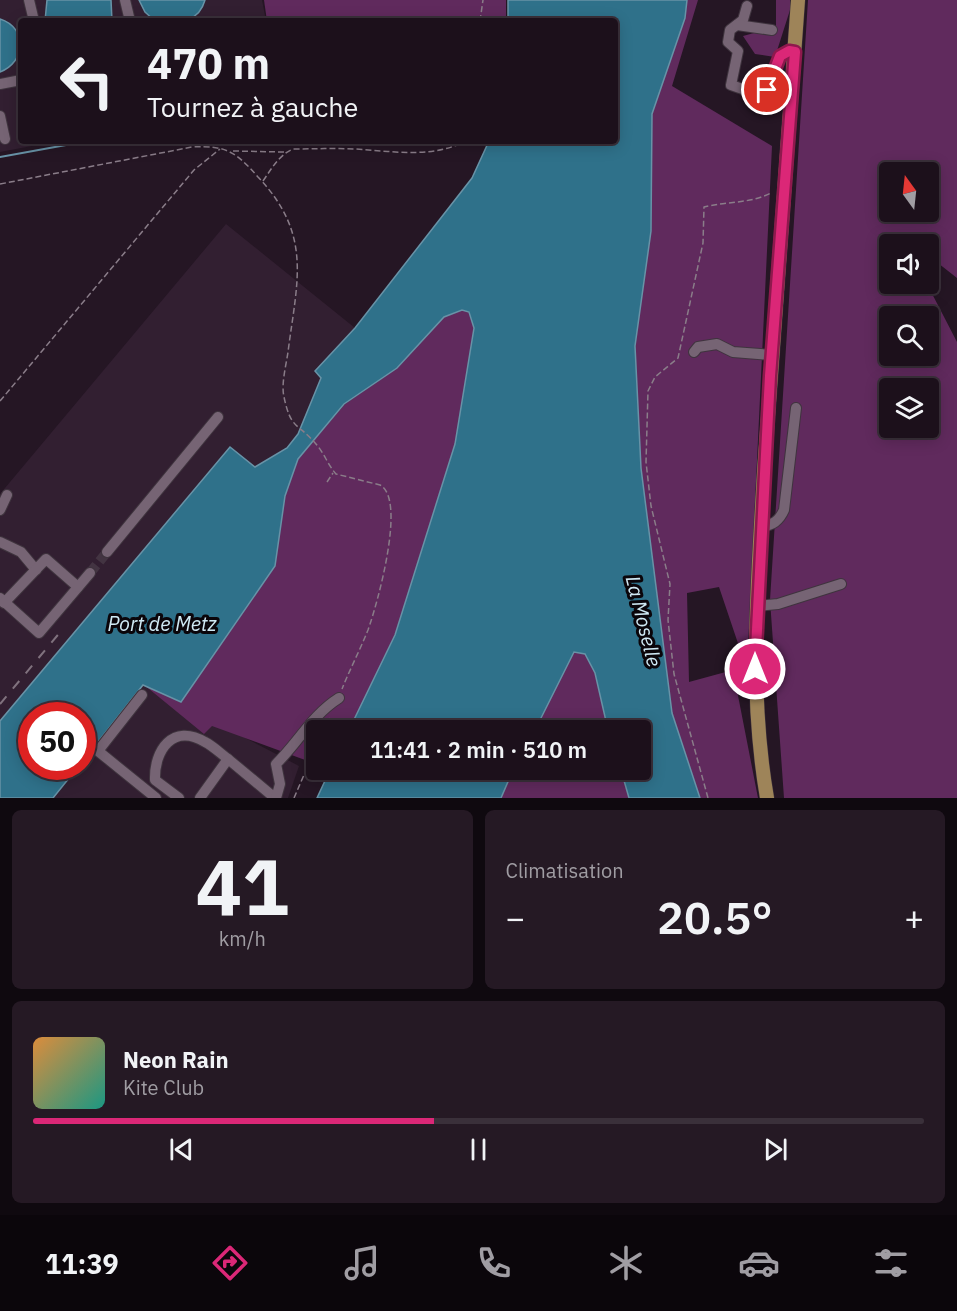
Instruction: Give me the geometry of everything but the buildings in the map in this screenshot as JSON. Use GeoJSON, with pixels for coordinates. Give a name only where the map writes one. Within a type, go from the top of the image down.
{"type":"FeatureCollection","features":[{"type":"Feature","properties":{"kind":"main road"},"geometry":{"type":"LineString","coordinates":[[767,798],[754,692],[756,606],[798,0]]}},
{"type":"Feature","properties":{"kind":"street"},"geometry":{"type":"LineString","coordinates":[[29,0],[32,18]]}},
{"type":"Feature","properties":{"kind":"street"},"geometry":{"type":"LineString","coordinates":[[125,0],[129,18]]}},
{"type":"Feature","properties":{"kind":"street"},"geometry":{"type":"LineString","coordinates":[[747,6],[743,20],[730,30],[728,42],[738,51],[731,85],[762,94],[771,84],[780,56],[789,51],[795,52]]}},
{"type":"Feature","properties":{"kind":"street"},"geometry":{"type":"LineString","coordinates":[[737,25],[772,30]]}},
{"type":"Feature","properties":{"kind":"street"},"geometry":{"type":"LineString","coordinates":[[0,84],[18,81]]}},
{"type":"Feature","properties":{"kind":"street"},"geometry":{"type":"LineString","coordinates":[[0,116],[5,139]]}},
{"type":"Feature","properties":{"kind":"street"},"geometry":{"type":"LineString","coordinates":[[694,352],[698,347],[717,344],[733,352],[772,355]]}},
{"type":"Feature","properties":{"kind":"street"},"geometry":{"type":"LineString","coordinates":[[761,527],[771,525],[780,518],[784,510],[796,408]]}},
{"type":"Feature","properties":{"kind":"street"},"geometry":{"type":"LineString","coordinates":[[107,552],[218,417]]}},
{"type":"Feature","properties":{"kind":"street"},"geometry":{"type":"LineString","coordinates":[[0,510],[7,495]]}},
{"type":"Feature","properties":{"kind":"street"},"geometry":{"type":"LineString","coordinates":[[0,542],[21,552],[36,570]]}},
{"type":"Feature","properties":{"kind":"street"},"geometry":{"type":"LineString","coordinates":[[78,587],[46,559],[2,601],[39,633],[90,573]]}},
{"type":"Feature","properties":{"kind":"street"},"geometry":{"type":"LineString","coordinates":[[756,606],[778,604],[841,584]]}},
{"type":"Feature","properties":{"kind":"street"},"geometry":{"type":"LineString","coordinates":[[142,695],[98,751],[156,798]]}},
{"type":"Feature","properties":{"kind":"street"},"geometry":{"type":"LineString","coordinates":[[178,798],[155,780],[155,764],[163,745],[171,739],[190,737],[203,741],[275,798],[280,784],[276,764],[291,750],[324,707],[339,698]]}},
{"type":"Feature","properties":{"kind":"street"},"geometry":{"type":"LineString","coordinates":[[200,798],[228,759]]}},
{"type":"Feature","properties":{"kind":"path"},"geometry":{"type":"LineString","coordinates":[[480,18],[483,0]]}},
{"type":"Feature","properties":{"kind":"path"},"geometry":{"type":"LineString","coordinates":[[0,184],[192,147],[232,151],[285,152],[293,149],[351,149],[409,154],[460,144]]}},
{"type":"Feature","properties":{"kind":"path"},"geometry":{"type":"LineString","coordinates":[[0,401],[194,170],[220,148]]}},
{"type":"Feature","properties":{"kind":"path"},"geometry":{"type":"LineString","coordinates":[[232,151],[263,182],[291,222],[296,247],[297,289],[283,394],[291,423],[315,444],[333,472],[380,484],[391,501],[383,578],[367,630],[329,720]]}},
{"type":"Feature","properties":{"kind":"path"},"geometry":{"type":"LineString","coordinates":[[263,182],[285,152]]}},
{"type":"Feature","properties":{"kind":"path"},"geometry":{"type":"LineString","coordinates":[[708,798],[674,674],[668,620],[670,584],[651,506],[646,462],[648,391],[655,377],[678,358],[703,243],[704,207],[727,202],[742,204],[774,192],[786,191]]}},
{"type":"Feature","properties":{"kind":"path"},"geometry":{"type":"LineString","coordinates":[[327,482],[333,472]]}},
{"type":"Feature","properties":{"kind":"path"},"geometry":{"type":"LineString","coordinates":[[294,798],[306,770]]}},
{"type":"Feature","properties":{"kind":"shaded area"},"geometry":{"type":"Polygon","coordinates":[[[0,0],[262,0],[265,18],[18,18],[18,144],[42,144],[0,152],[0,0]]]}},
{"type":"Feature","properties":{"kind":"shaded area"},"geometry":{"type":"Polygon","coordinates":[[[264,0],[506,0],[506,18],[267,18],[264,0]]]}},
{"type":"Feature","properties":{"kind":"shaded area"},"geometry":{"type":"Polygon","coordinates":[[[687,0],[698,0],[672,86],[772,146],[747,670],[719,587],[687,593],[689,682],[733,670],[758,798],[700,798],[672,713],[641,468],[635,346],[651,231],[652,114],[685,18],[687,0]]]}},
{"type":"Feature","properties":{"kind":"shaded area"},"geometry":{"type":"Polygon","coordinates":[[[776,0],[790,0],[790,10],[775,57],[755,54],[743,36],[776,27],[776,0]]]}},
{"type":"Feature","properties":{"kind":"shaded area"},"geometry":{"type":"Polygon","coordinates":[[[808,0],[957,0],[957,278],[939,264],[939,234],[879,234],[879,294],[932,294],[938,306],[879,306],[879,366],[939,366],[939,307],[957,342],[957,798],[784,798],[770,600],[808,0]]]}},
{"type":"Feature","properties":{"kind":"shaded area"},"geometry":{"type":"Polygon","coordinates":[[[226,224],[355,328],[397,368],[184,706],[299,766],[288,798],[0,798],[0,494],[226,224]]]}},
{"type":"Feature","properties":{"kind":"shaded area"},"geometry":{"type":"Polygon","coordinates":[[[462,310],[469,312],[474,328],[455,444],[395,635],[354,720],[306,720],[306,760],[212,726],[204,734],[143,684],[181,702],[275,566],[285,496],[298,459],[345,404],[397,368],[444,317],[462,310]]]}},
{"type":"Feature","properties":{"kind":"shaded area"},"geometry":{"type":"Polygon","coordinates":[[[574,652],[585,654],[595,673],[606,720],[540,720],[574,652]]]}},
{"type":"Feature","properties":{"kind":"shaded area"},"geometry":{"type":"Polygon","coordinates":[[[509,780],[624,780],[629,798],[501,798],[509,780]]]}},
{"type":"Feature","properties":{"kind":"water"},"geometry":{"type":"Polygon","coordinates":[[[47,0],[111,0],[112,18],[45,18],[47,0]]]}},
{"type":"Feature","properties":{"kind":"water"},"geometry":{"type":"Polygon","coordinates":[[[139,0],[205,0],[202,8],[192,18],[152,18],[145,12],[139,0]]]}},
{"type":"Feature","properties":{"kind":"water"},"geometry":{"type":"Polygon","coordinates":[[[508,0],[687,0],[685,18],[652,114],[651,231],[635,346],[641,468],[672,713],[700,798],[629,798],[624,780],[651,780],[651,720],[606,720],[595,673],[585,654],[574,652],[540,720],[354,720],[395,635],[455,444],[474,328],[469,312],[462,310],[444,317],[397,368],[344,404],[298,459],[285,496],[275,566],[181,702],[143,685],[96,745],[96,702],[18,702],[18,780],[68,780],[53,798],[0,798],[0,721],[230,447],[255,467],[287,448],[298,434],[321,378],[315,371],[355,328],[472,178],[488,144],[618,144],[618,18],[508,18],[508,0]]]}},
{"type":"Feature","properties":{"kind":"water"},"geometry":{"type":"Polygon","coordinates":[[[0,19],[9,23],[18,35],[18,55],[9,67],[0,72],[0,19]]]}},
{"type":"Feature","properties":{"kind":"water"},"geometry":{"type":"Polygon","coordinates":[[[325,780],[509,780],[501,798],[317,798],[325,780]]]}},
{"type":"Feature","properties":{"kind":"waterway"},"geometry":{"type":"LineString","coordinates":[[0,157],[72,144]]}},
{"type":"Feature","properties":{"kind":"tunnel"},"geometry":{"type":"LineString","coordinates":[[90,573],[107,552]]}},
{"type":"Feature","properties":{"kind":"railway"},"geometry":{"type":"LineString","coordinates":[[0,704],[62,630]]}},
{"type":"Feature","properties":{"kind":"route"},"geometry":{"type":"LineString","coordinates":[[755,669],[755,623],[770,376],[795,52],[789,51],[780,56],[767,90]]}},
{"type":"Feature","properties":{"kind":"water label","name":"La Moselle"},"geometry":{"type":"Point","coordinates":[644,621]}},
{"type":"Feature","properties":{"kind":"water label","name":"Port de Metz"},"geometry":{"type":"Point","coordinates":[162,623]}}]}
